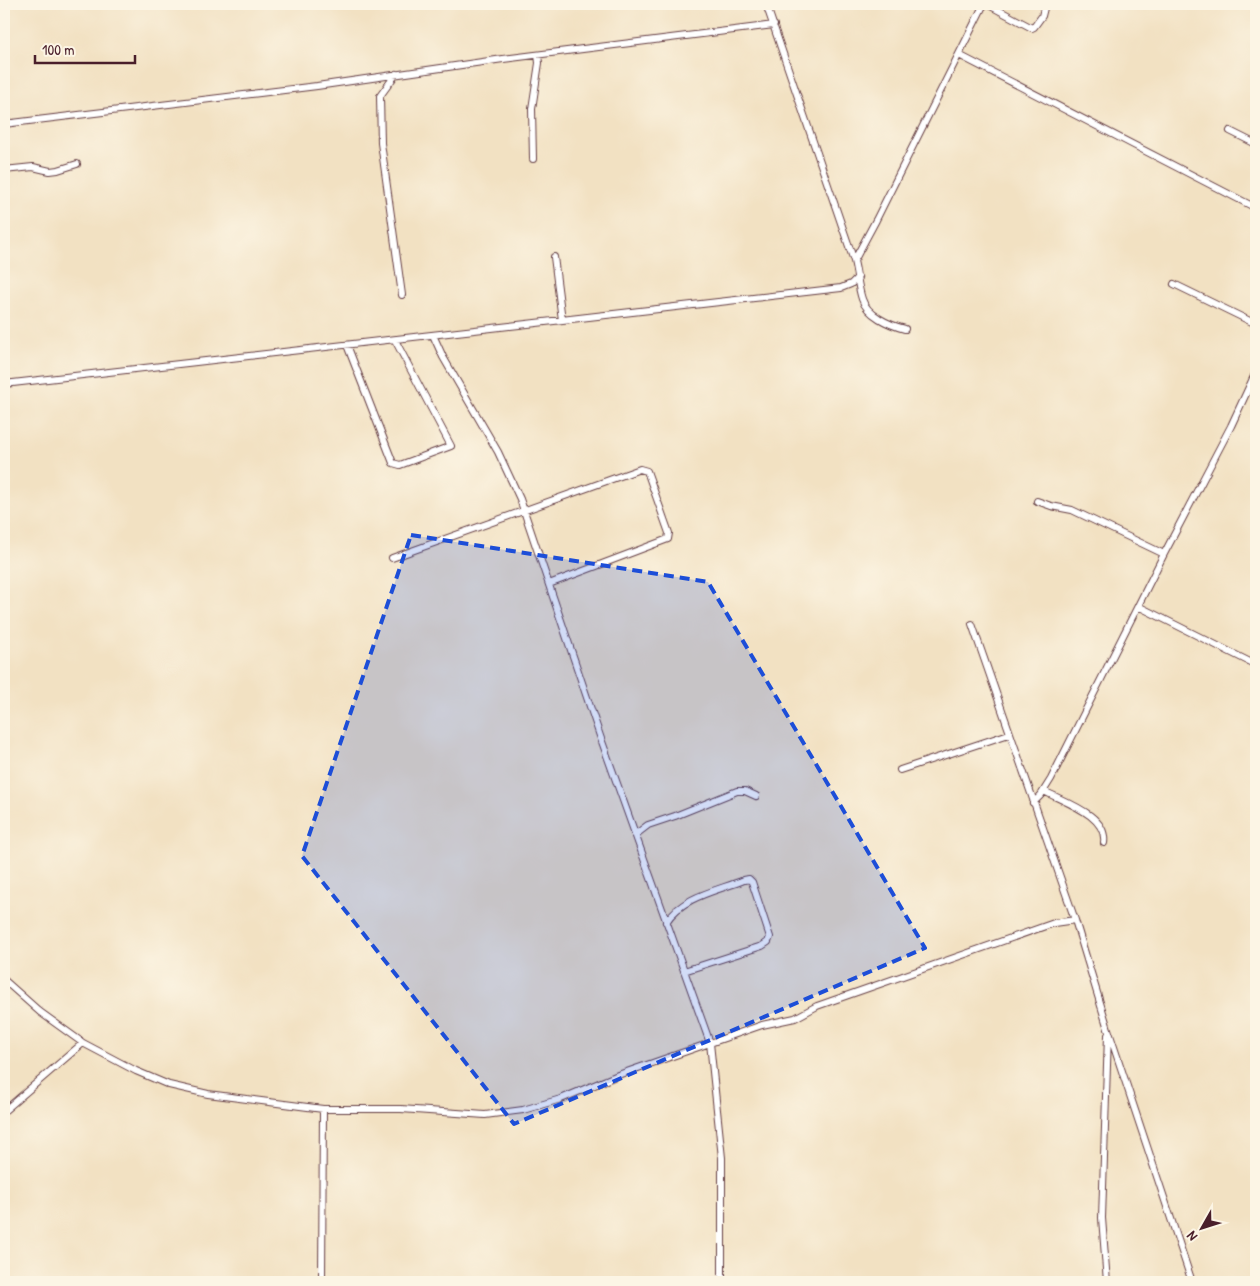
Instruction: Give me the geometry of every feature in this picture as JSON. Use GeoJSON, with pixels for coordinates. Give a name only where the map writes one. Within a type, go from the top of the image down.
{"type":"FeatureCollection","features":[{"type":"Feature","properties":{"kind":"street"},"geometry":{"type":"LineString","coordinates":[[766,4],[854,261],[862,299],[868,310],[891,324],[905,328]]}},
{"type":"Feature","properties":{"kind":"street"},"geometry":{"type":"LineString","coordinates":[[854,261],[983,5],[1032,28],[1042,16],[1045,4]]}},
{"type":"Feature","properties":{"kind":"street"},"geometry":{"type":"LineString","coordinates":[[4,124],[317,86],[774,25]]}},
{"type":"Feature","properties":{"kind":"street"},"geometry":{"type":"LineString","coordinates":[[534,159],[532,109],[539,63],[538,55]]}},
{"type":"Feature","properties":{"kind":"street"},"geometry":{"type":"LineString","coordinates":[[958,55],[1256,208]]}},
{"type":"Feature","properties":{"kind":"street"},"geometry":{"type":"LineString","coordinates":[[396,74],[380,96],[379,118],[402,295]]}},
{"type":"Feature","properties":{"kind":"street"},"geometry":{"type":"LineString","coordinates":[[1230,131],[1256,144]]}},
{"type":"Feature","properties":{"kind":"street"},"geometry":{"type":"LineString","coordinates":[[4,170],[33,167],[58,170],[77,164]]}},
{"type":"Feature","properties":{"kind":"street"},"geometry":{"type":"LineString","coordinates":[[554,257],[562,320]]}},
{"type":"Feature","properties":{"kind":"street"},"geometry":{"type":"LineString","coordinates":[[4,384],[395,340],[719,300],[841,288],[851,284],[858,277]]}},
{"type":"Feature","properties":{"kind":"street"},"geometry":{"type":"LineString","coordinates":[[1174,284],[1256,324]]}},
{"type":"Feature","properties":{"kind":"street"},"geometry":{"type":"LineString","coordinates":[[433,335],[443,357],[502,459],[524,511],[635,835],[710,1043],[722,1158],[722,1282]]}},
{"type":"Feature","properties":{"kind":"street"},"geometry":{"type":"LineString","coordinates":[[347,345],[393,463],[400,465],[451,446],[395,340]]}},
{"type":"Feature","properties":{"kind":"street"},"geometry":{"type":"LineString","coordinates":[[1034,803],[1044,791],[1231,426],[1256,372]]}},
{"type":"Feature","properties":{"kind":"street"},"geometry":{"type":"LineString","coordinates":[[392,558],[640,469],[647,471],[669,533],[668,539],[549,584]]}},
{"type":"Feature","properties":{"kind":"street"},"geometry":{"type":"LineString","coordinates":[[1037,501],[1072,510],[1164,554]]}},
{"type":"Feature","properties":{"kind":"street"},"geometry":{"type":"LineString","coordinates":[[1138,606],[1256,665]]}},
{"type":"Feature","properties":{"kind":"street"},"geometry":{"type":"LineString","coordinates":[[972,624],[1075,920],[1108,1029],[1192,1282]]}},
{"type":"Feature","properties":{"kind":"street"},"geometry":{"type":"LineString","coordinates":[[900,770],[1009,734]]}},
{"type":"Feature","properties":{"kind":"street"},"geometry":{"type":"LineString","coordinates":[[635,835],[648,825],[737,791],[745,791],[756,796]]}},
{"type":"Feature","properties":{"kind":"street"},"geometry":{"type":"LineString","coordinates":[[1044,791],[1096,819],[1104,833],[1104,843]]}},
{"type":"Feature","properties":{"kind":"street"},"geometry":{"type":"LineString","coordinates":[[666,922],[686,902],[744,880],[749,879],[752,882],[770,936],[768,942],[762,946],[684,971]]}},
{"type":"Feature","properties":{"kind":"street"},"geometry":{"type":"LineString","coordinates":[[4,980],[40,1012],[83,1043],[136,1071],[169,1085],[208,1094],[323,1109],[401,1109],[485,1115],[522,1110],[561,1099],[618,1075],[762,1025],[795,1018],[818,1006],[1045,927],[1075,920]]}},
{"type":"Feature","properties":{"kind":"street"},"geometry":{"type":"LineString","coordinates":[[1107,1282],[1102,1218],[1108,1029]]}},
{"type":"Feature","properties":{"kind":"street"},"geometry":{"type":"LineString","coordinates":[[4,1111],[83,1043]]}},
{"type":"Feature","properties":{"kind":"street"},"geometry":{"type":"LineString","coordinates":[[322,1282],[323,1109]]}},
{"type":"Feature","properties":{"kind":"highlighted area"},"geometry":{"type":"Polygon","coordinates":[[[411,535],[708,582],[925,948],[514,1124],[302,856],[411,535]]]}}]}
